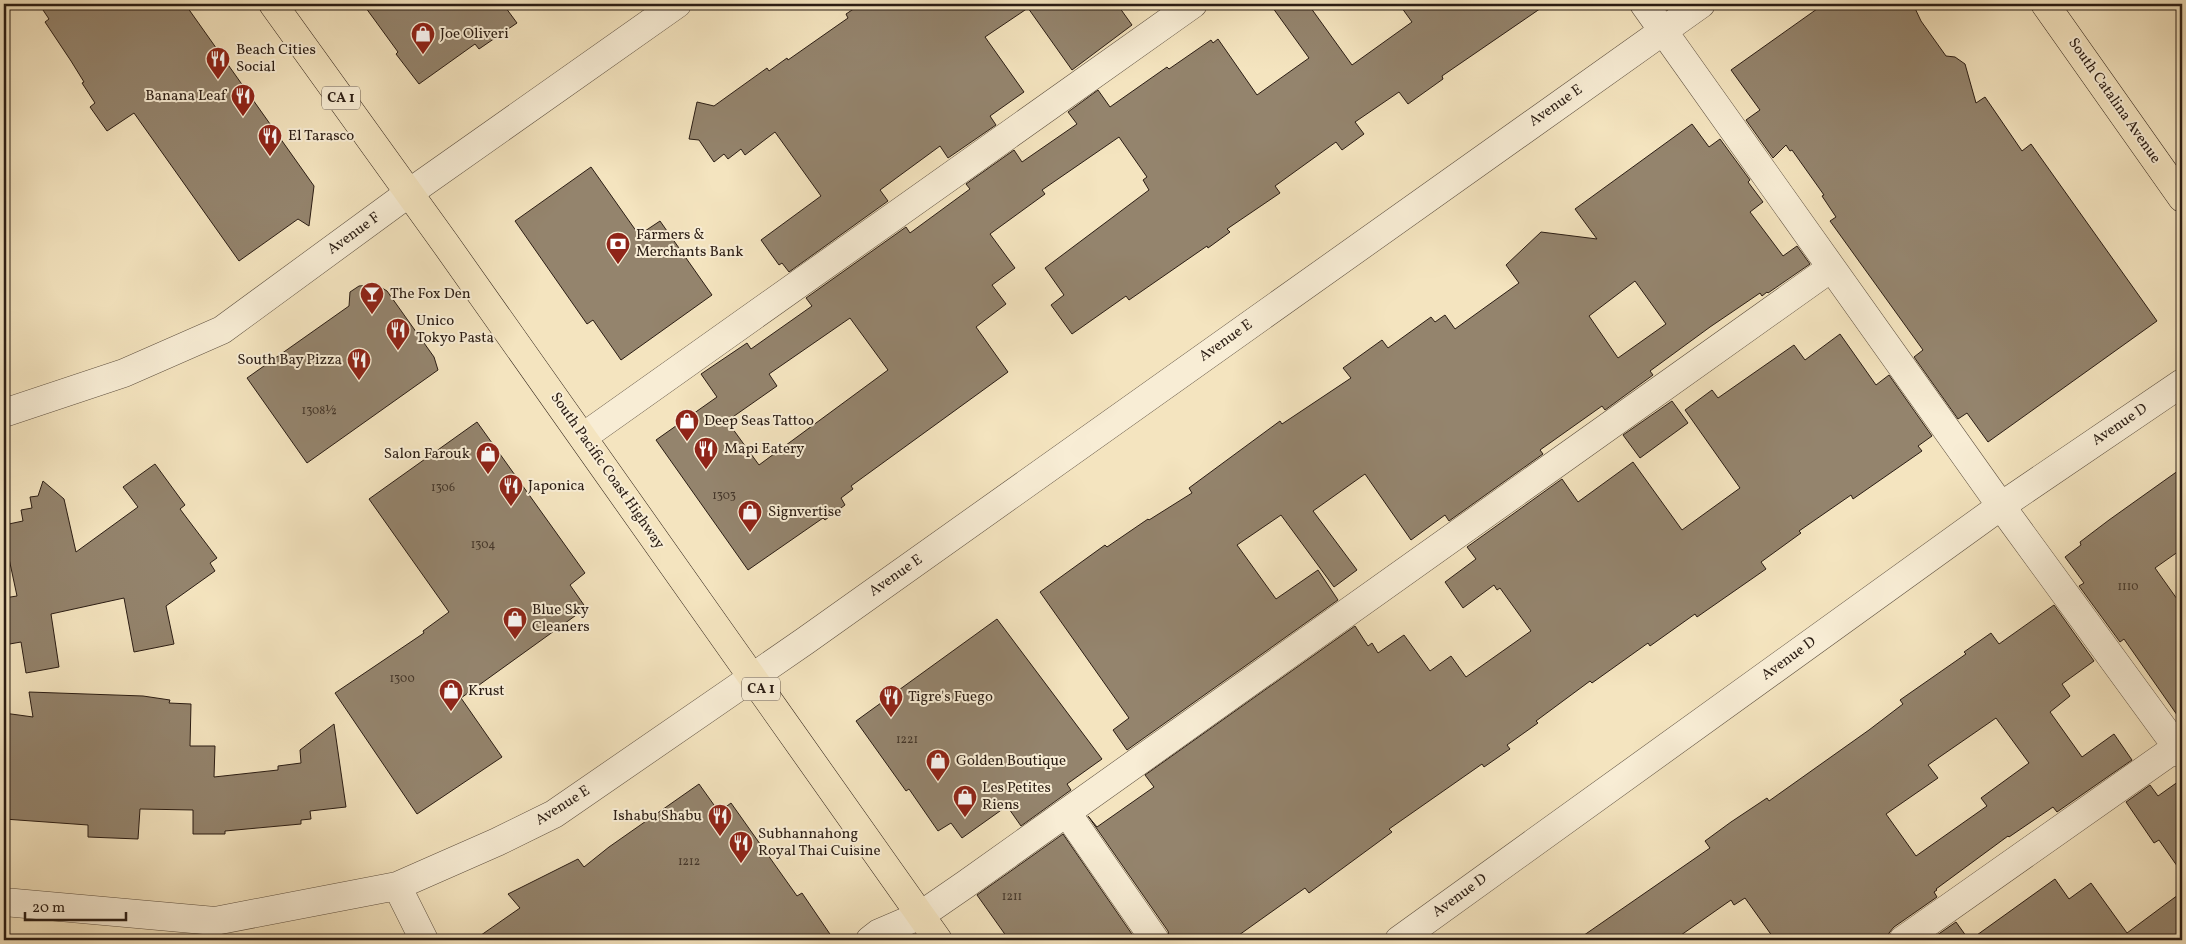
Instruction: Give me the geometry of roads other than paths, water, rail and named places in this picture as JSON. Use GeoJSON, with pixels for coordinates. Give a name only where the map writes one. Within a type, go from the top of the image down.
{"type":"FeatureCollection","features":[{"type":"Feature","properties":{"kind":"main road","name":"South Pacific Coast Highway"},"geometry":{"type":"LineString","coordinates":[[273,4],[583,437],[938,940]]}},
{"type":"Feature","properties":{"kind":"main road","name":"South Catalina Avenue"},"geometry":{"type":"LineString","coordinates":[[2045,4],[2182,198]]}},
{"type":"Feature","properties":{"kind":"street","name":"Avenue F"},"geometry":{"type":"LineString","coordinates":[[4,414],[124,373],[222,330],[409,193],[677,4]]}},
{"type":"Feature","properties":{"kind":"street"},"geometry":{"type":"LineString","coordinates":[[583,437],[1193,4]]}},
{"type":"Feature","properties":{"kind":"street"},"geometry":{"type":"LineString","coordinates":[[1644,4],[2001,506],[2180,751],[1903,940]]}},
{"type":"Feature","properties":{"kind":"street","name":"Avenue E"},"geometry":{"type":"LineString","coordinates":[[4,902],[215,921],[396,886],[497,842],[554,814],[752,677],[1701,4]]}},
{"type":"Feature","properties":{"kind":"street"},"geometry":{"type":"LineString","coordinates":[[870,940],[921,915],[1067,813],[1831,268]]}},
{"type":"Feature","properties":{"kind":"street","name":"Avenue D"},"geometry":{"type":"LineString","coordinates":[[1399,940],[2001,506],[2182,383]]}},
{"type":"Feature","properties":{"kind":"street"},"geometry":{"type":"LineString","coordinates":[[1067,813],[1155,940]]}},
{"type":"Feature","properties":{"kind":"street"},"geometry":{"type":"LineString","coordinates":[[396,886],[423,938]]}},
{"type":"Feature","properties":{"kind":"place","name":"Joe Oliveri"},"geometry":{"type":"Point","coordinates":[423,55]}},
{"type":"Feature","properties":{"kind":"place","name":"Beach Cities Social"},"geometry":{"type":"Point","coordinates":[218,80]}},
{"type":"Feature","properties":{"kind":"place","name":"Banana Leaf"},"geometry":{"type":"Point","coordinates":[243,117]}},
{"type":"Feature","properties":{"kind":"place","name":"El Tarasco"},"geometry":{"type":"Point","coordinates":[270,157]}},
{"type":"Feature","properties":{"kind":"place","name":"Farmers & Merchants Bank"},"geometry":{"type":"Point","coordinates":[618,265]}},
{"type":"Feature","properties":{"kind":"place","name":"The Fox Den"},"geometry":{"type":"Point","coordinates":[372,315]}},
{"type":"Feature","properties":{"kind":"place","name":"Unico Tokyo Pasta"},"geometry":{"type":"Point","coordinates":[398,351]}},
{"type":"Feature","properties":{"kind":"place","name":"South Bay Pizza"},"geometry":{"type":"Point","coordinates":[359,381]}},
{"type":"Feature","properties":{"kind":"place","name":"Deep Seas Tattoo"},"geometry":{"type":"Point","coordinates":[687,442]}},
{"type":"Feature","properties":{"kind":"place","name":"Mapi Eatery"},"geometry":{"type":"Point","coordinates":[706,470]}},
{"type":"Feature","properties":{"kind":"place","name":"Salon Farouk"},"geometry":{"type":"Point","coordinates":[488,475]}},
{"type":"Feature","properties":{"kind":"place","name":"Japonica"},"geometry":{"type":"Point","coordinates":[511,507]}},
{"type":"Feature","properties":{"kind":"place","name":"Signvertise"},"geometry":{"type":"Point","coordinates":[750,533]}},
{"type":"Feature","properties":{"kind":"place","name":"Blue Sky Cleaners"},"geometry":{"type":"Point","coordinates":[515,640]}},
{"type":"Feature","properties":{"kind":"place","name":"Krust"},"geometry":{"type":"Point","coordinates":[451,712]}},
{"type":"Feature","properties":{"kind":"place","name":"Tigre's Fuego"},"geometry":{"type":"Point","coordinates":[891,718]}},
{"type":"Feature","properties":{"kind":"place","name":"Golden Boutique"},"geometry":{"type":"Point","coordinates":[938,782]}},
{"type":"Feature","properties":{"kind":"place","name":"Les Petites Riens"},"geometry":{"type":"Point","coordinates":[965,818]}},
{"type":"Feature","properties":{"kind":"place","name":"Ishabu Shabu"},"geometry":{"type":"Point","coordinates":[720,837]}},
{"type":"Feature","properties":{"kind":"place","name":"Subhannahong Royal Thai Cuisine"},"geometry":{"type":"Point","coordinates":[741,864]}}]}
